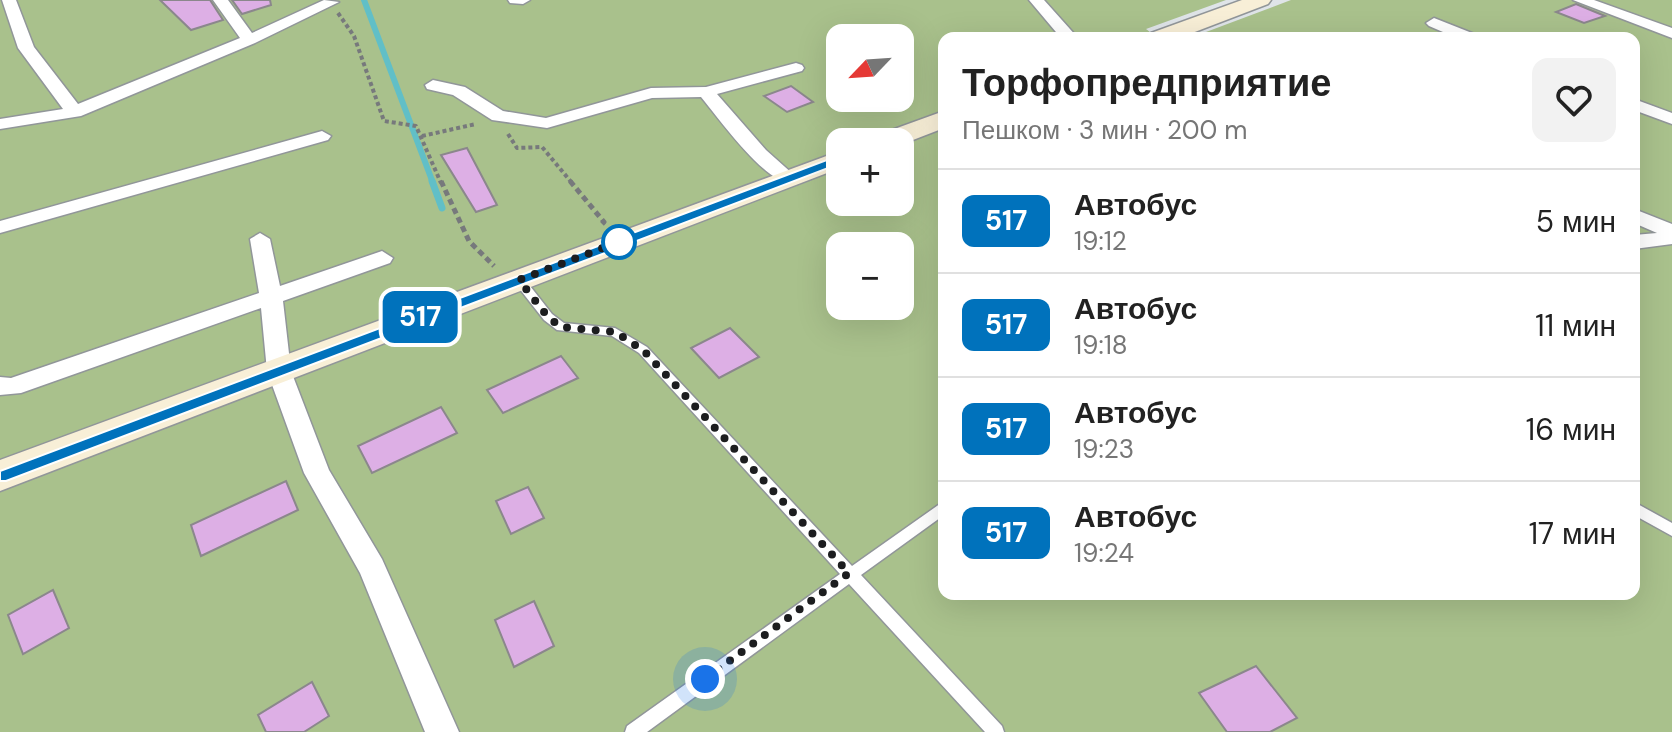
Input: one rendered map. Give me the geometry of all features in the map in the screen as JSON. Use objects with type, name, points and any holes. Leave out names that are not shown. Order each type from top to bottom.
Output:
[{"type":"main road","points":[[1175,32],[1261,0]]},
{"type":"main road","points":[[914,130],[938,121]]},
{"type":"main road","points":[[0,476],[279,371],[512,276],[826,164]]},
{"type":"street","points":[[9,0],[26,48],[75,112]]},
{"type":"street","points":[[220,0],[249,40]]},
{"type":"street","points":[[515,0],[523,0]]},
{"type":"street","points":[[1036,0],[1065,32]]},
{"type":"street","points":[[1580,0],[1672,33]]},
{"type":"street","points":[[0,124],[75,112],[332,2]]},
{"type":"street","points":[[1434,23],[1456,32]]},
{"type":"street","points":[[433,85],[459,91],[498,116],[527,123],[547,123],[651,93],[706,92],[796,68]]},
{"type":"street","points":[[706,92],[759,154],[787,179]]},
{"type":"street","points":[[1640,106],[1672,119]]},
{"type":"street","points":[[0,227],[322,136]]},
{"type":"street","points":[[1640,218],[1672,235]]},
{"type":"street","points":[[1640,241],[1672,235]]},
{"type":"street","points":[[260,239],[271,295],[279,371],[317,473],[372,568],[442,732]]},
{"type":"street","points":[[0,386],[12,387],[382,258]]},
{"type":"lane","points":[[512,276],[548,317],[561,327],[615,332],[643,350],[996,732]]},
{"type":"lane","points":[[633,732],[938,511]]},
{"type":"lane","points":[[1640,511],[1672,530]]},
{"type":"path","points":[[332,2],[354,36],[384,121],[399,126],[416,126],[458,221],[486,262],[512,276]]},
{"type":"path","points":[[422,136],[479,124]]},
{"type":"path","points":[[502,124],[517,148],[542,147],[604,222],[596,232]]},
{"type":"green space","points":[[0,0],[1226,0],[1146,29],[1150,32],[938,32],[938,600],[1640,600],[1640,32],[1206,32],[1291,0],[1672,0],[1672,732],[0,732]]},
{"type":"building","points":[[160,0],[210,0],[223,20],[191,30]]},
{"type":"building","points":[[232,0],[270,0],[271,5],[242,14]]},
{"type":"building","points":[[1576,4],[1605,16],[1584,23],[1556,12]]},
{"type":"building","points":[[791,86],[813,102],[787,112],[764,96]]},
{"type":"building","points":[[467,148],[497,205],[476,212],[441,155]]},
{"type":"building","points":[[730,328],[759,357],[719,378],[691,348]]},
{"type":"building","points":[[561,356],[578,378],[503,413],[487,390]]},
{"type":"building","points":[[441,407],[457,433],[372,473],[358,446]]},
{"type":"building","points":[[286,481],[298,510],[201,556],[191,525]]},
{"type":"building","points":[[528,487],[544,518],[511,534],[496,501]]},
{"type":"building","points":[[53,590],[69,628],[23,654],[8,615]]},
{"type":"building","points":[[534,601],[554,646],[514,667],[495,620]]},
{"type":"building","points":[[1256,666],[1297,718],[1270,732],[1227,732],[1199,693]]},
{"type":"building","points":[[312,682],[329,716],[304,732],[266,732],[258,715]]},
{"type":"waterway","points":[[364,0],[433,183]]},
{"type":"waterway","points":[[432,181],[442,208]]},
{"type":"bus line","name":"517","points":[[0,476],[826,164]]},
{"type":"route","points":[[619,242],[624,240],[519,280],[548,317],[561,327],[615,332],[643,350],[849,573],[705,679]]}]
